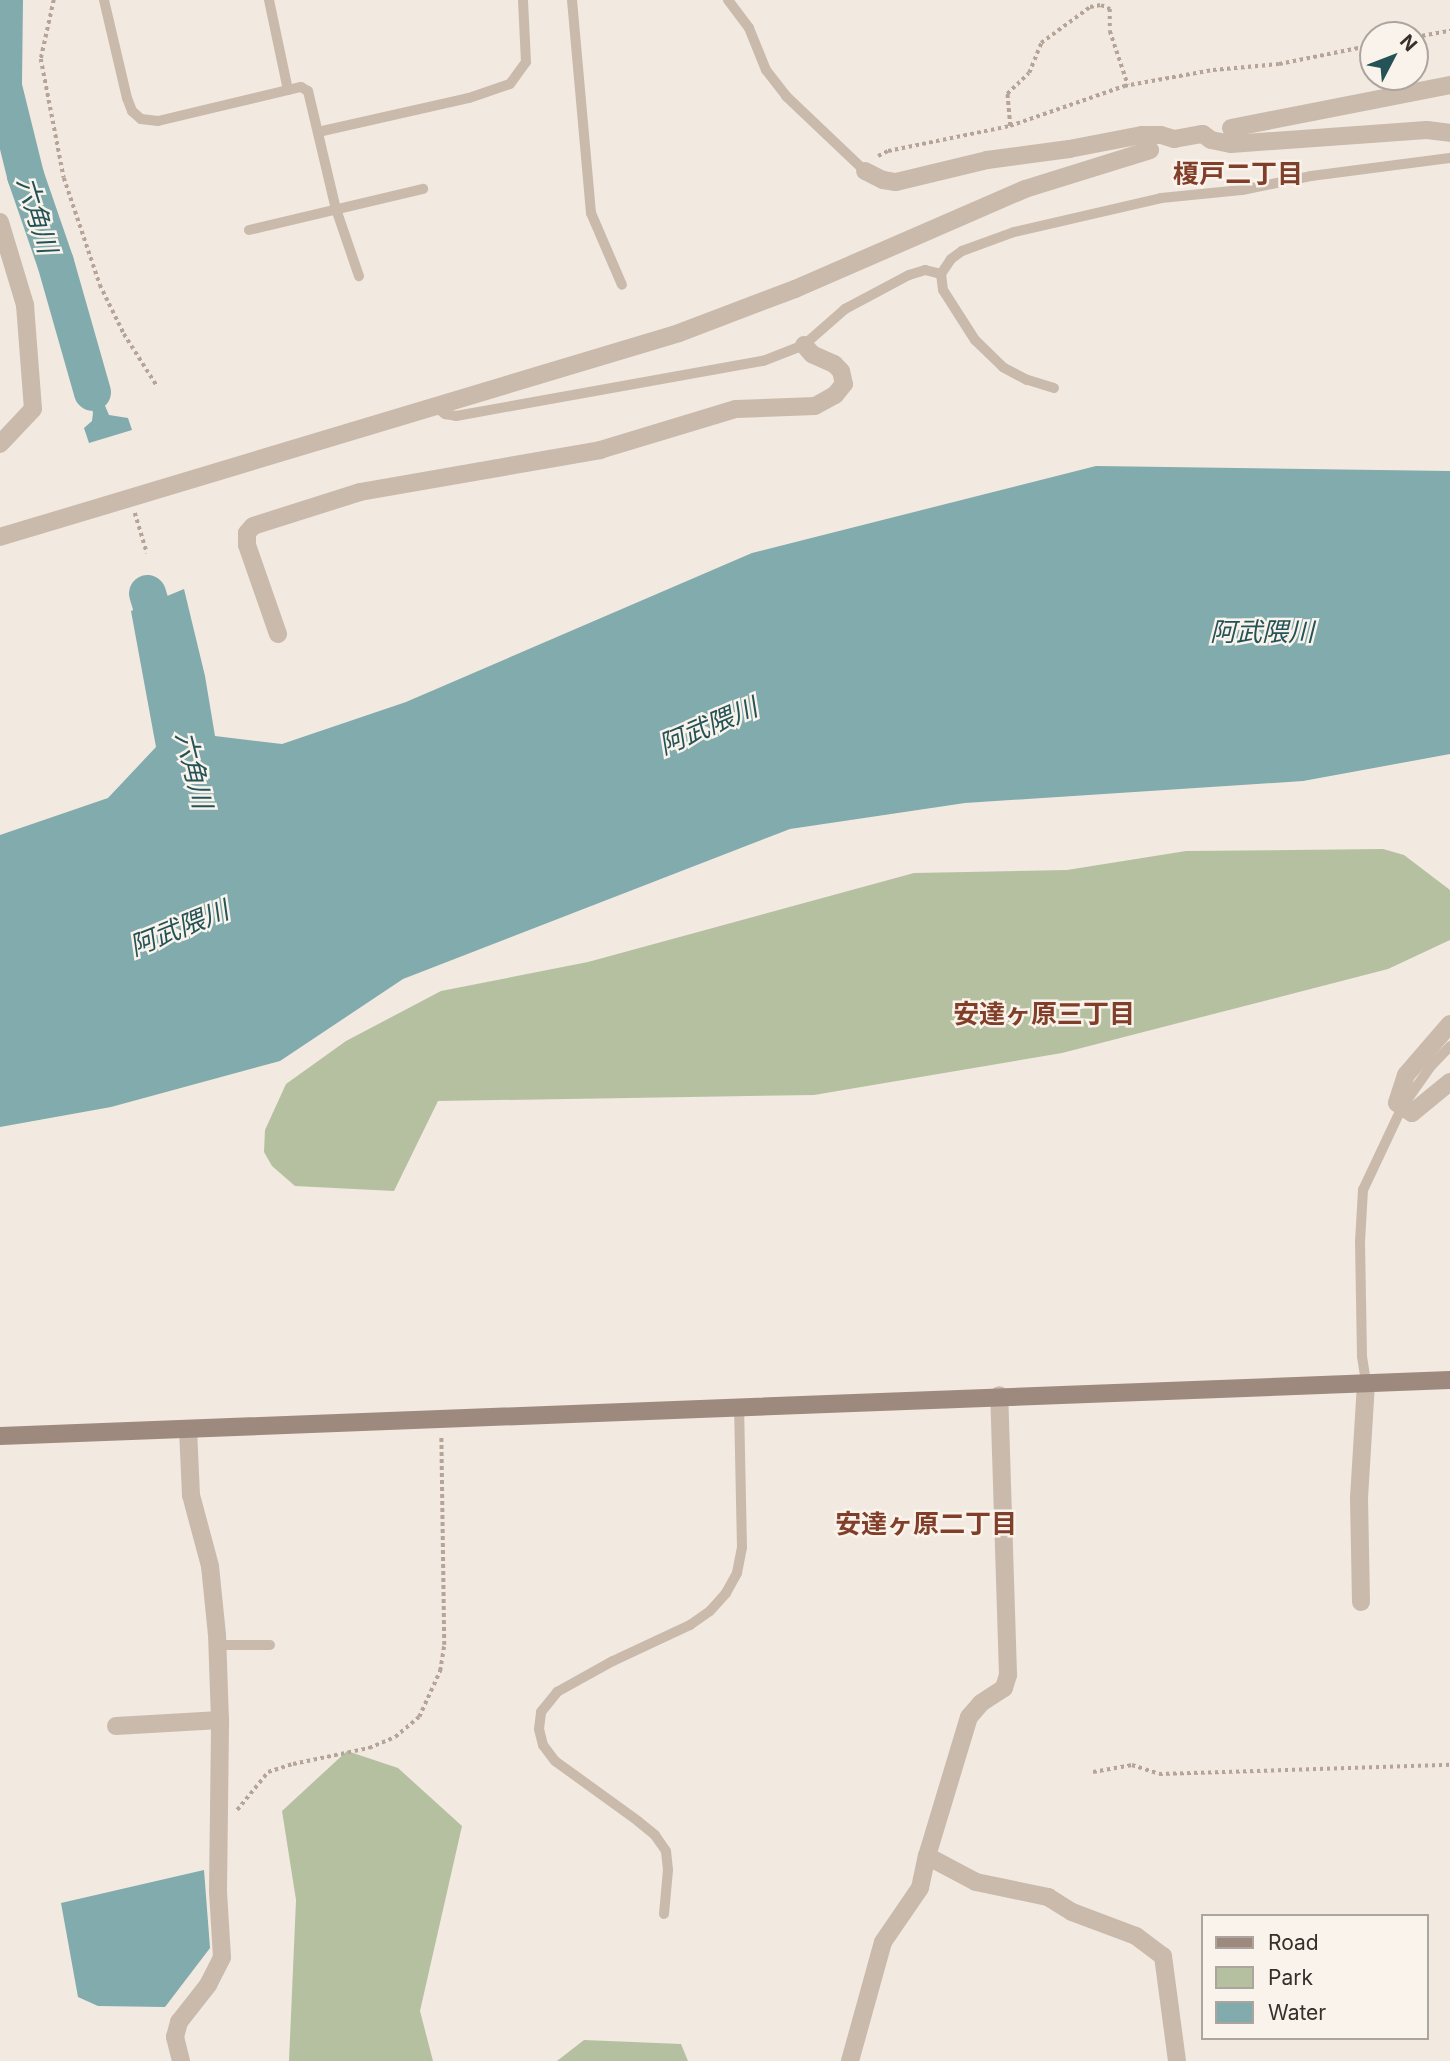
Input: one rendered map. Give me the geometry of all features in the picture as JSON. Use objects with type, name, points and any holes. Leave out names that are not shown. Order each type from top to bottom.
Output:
[{"type":"street","points":[[1231,128],[1450,85]]},
{"type":"street","points":[[865,171],[883,180],[896,182],[987,160],[1069,149],[1120,138],[1161,135],[1174,139],[1203,134],[1211,140],[1231,144],[1427,130],[1450,133]]},
{"type":"street","points":[[0,537],[716,320],[795,289],[1025,189],[1150,150]]},
{"type":"street","points":[[0,222],[25,305],[33,409],[0,444]]},
{"type":"street","points":[[278,634],[247,545],[247,533],[253,526],[360,492],[600,450],[736,409],[815,406],[835,395],[844,384],[841,371],[834,364],[812,354],[804,345]]},
{"type":"street","points":[[1450,1024],[1406,1075],[1397,1104],[1412,1113],[1450,1082]]},
{"type":"street","points":[[0,1436],[738,1405],[1450,1380]]},
{"type":"street","points":[[1361,1602],[1360,1498],[1366,1382]]},
{"type":"street","points":[[850,2061],[883,1942],[920,1888],[969,1717],[981,1703],[1004,1688],[1007,1675],[999,1395]]},
{"type":"street","points":[[181,2061],[175,2037],[179,2022],[208,1985],[222,1957],[218,1645],[210,1566],[191,1495],[188,1430]]},
{"type":"street","points":[[116,1726],[220,1720]]},
{"type":"street","points":[[927,1856],[976,1882],[1048,1897],[1072,1912],[1136,1936],[1163,1956],[1177,2061]]},
{"type":"lane","points":[[104,0],[127,98],[132,111],[141,119],[158,121],[301,87],[308,91],[336,209],[359,276]]},
{"type":"lane","points":[[270,0],[289,90]]},
{"type":"lane","points":[[318,132],[469,98],[510,84],[526,62],[523,0]]},
{"type":"lane","points":[[572,0],[591,213],[622,285]]},
{"type":"lane","points":[[728,0],[749,28],[766,70],[786,96],[865,171]]},
{"type":"lane","points":[[1203,134],[1231,128]]},
{"type":"lane","points":[[1150,150],[1174,139]]},
{"type":"lane","points":[[1054,388],[1027,380],[1003,367],[975,340],[943,290],[941,274],[951,259],[962,251],[1014,232],[1161,198],[1242,190],[1311,176],[1450,158]]},
{"type":"lane","points":[[249,230],[423,189]]},
{"type":"lane","points":[[435,405],[445,414],[456,416],[764,361],[804,345],[855,302],[925,270],[941,274]]},
{"type":"lane","points":[[1366,1382],[1362,1356],[1360,1242],[1363,1190],[1402,1107],[1431,1066],[1450,1046]]},
{"type":"lane","points":[[664,1914],[668,1870],[666,1851],[655,1835],[638,1821],[555,1761],[543,1745],[541,1712],[557,1692],[613,1661],[690,1625],[710,1611],[726,1593],[737,1573],[743,1548],[738,1405]]},
{"type":"lane","points":[[218,1645],[270,1645]]},
{"type":"path","points":[[54,0],[41,59],[64,178],[100,285],[124,334],[157,386]]},
{"type":"path","points":[[1010,126],[1007,94],[1029,73],[1041,43],[1090,7],[1101,5],[1110,9],[1110,31],[1128,85]]},
{"type":"path","points":[[1429,34],[1450,30]]},
{"type":"path","points":[[865,171],[880,155],[888,151],[1010,126],[1128,85],[1213,70],[1279,64],[1359,49]]},
{"type":"path","points":[[130,498],[147,553]]},
{"type":"path","points":[[219,1831],[268,1772],[369,1748],[395,1737],[419,1717],[440,1671],[444,1645],[441,1419]]},
{"type":"path","points":[[1093,1772],[1132,1765],[1158,1774],[1450,1765]]},
{"type":"green space","points":[[1383,849],[1404,855],[1450,890],[1450,940],[1388,969],[1062,1053],[814,1095],[438,1101],[394,1191],[295,1186],[272,1166],[264,1152],[265,1130],[286,1084],[346,1041],[441,991],[588,962],[914,873],[1067,870],[1186,851]]},
{"type":"green space","points":[[347,1751],[398,1768],[462,1826],[420,2011],[433,2061],[289,2061],[296,1900],[282,1811]]},
{"type":"green space","points":[[584,2040],[681,2044],[688,2061],[557,2061]]},
{"type":"water","points":[[77,341],[109,415],[128,418],[132,430],[89,443],[84,428],[92,421],[93,413]]},
{"type":"water","name":"阿武隈川","points":[[1096,466],[1450,471],[1450,754],[1303,781],[965,803],[790,829],[403,979],[280,1061],[111,1107],[0,1127],[0,835],[108,798],[156,747],[131,611],[184,589],[205,676],[215,736],[282,744],[406,702],[752,553]]},
{"type":"water","points":[[204,1870],[210,1948],[165,2007],[98,2006],[78,1997],[61,1903]]},
{"type":"waterway","name":"六角川","points":[[4,0],[3,86],[25,175],[55,262],[92,392]]},
{"type":"waterway","name":"六角川","points":[[147,593],[165,652]]},
{"type":"district","name":"榎戸二丁目","points":[[1238,174]]},
{"type":"district","name":"安達ヶ原三丁目","points":[[1044,1014]]},
{"type":"district","name":"安達ヶ原二丁目","points":[[926,1524]]}]
